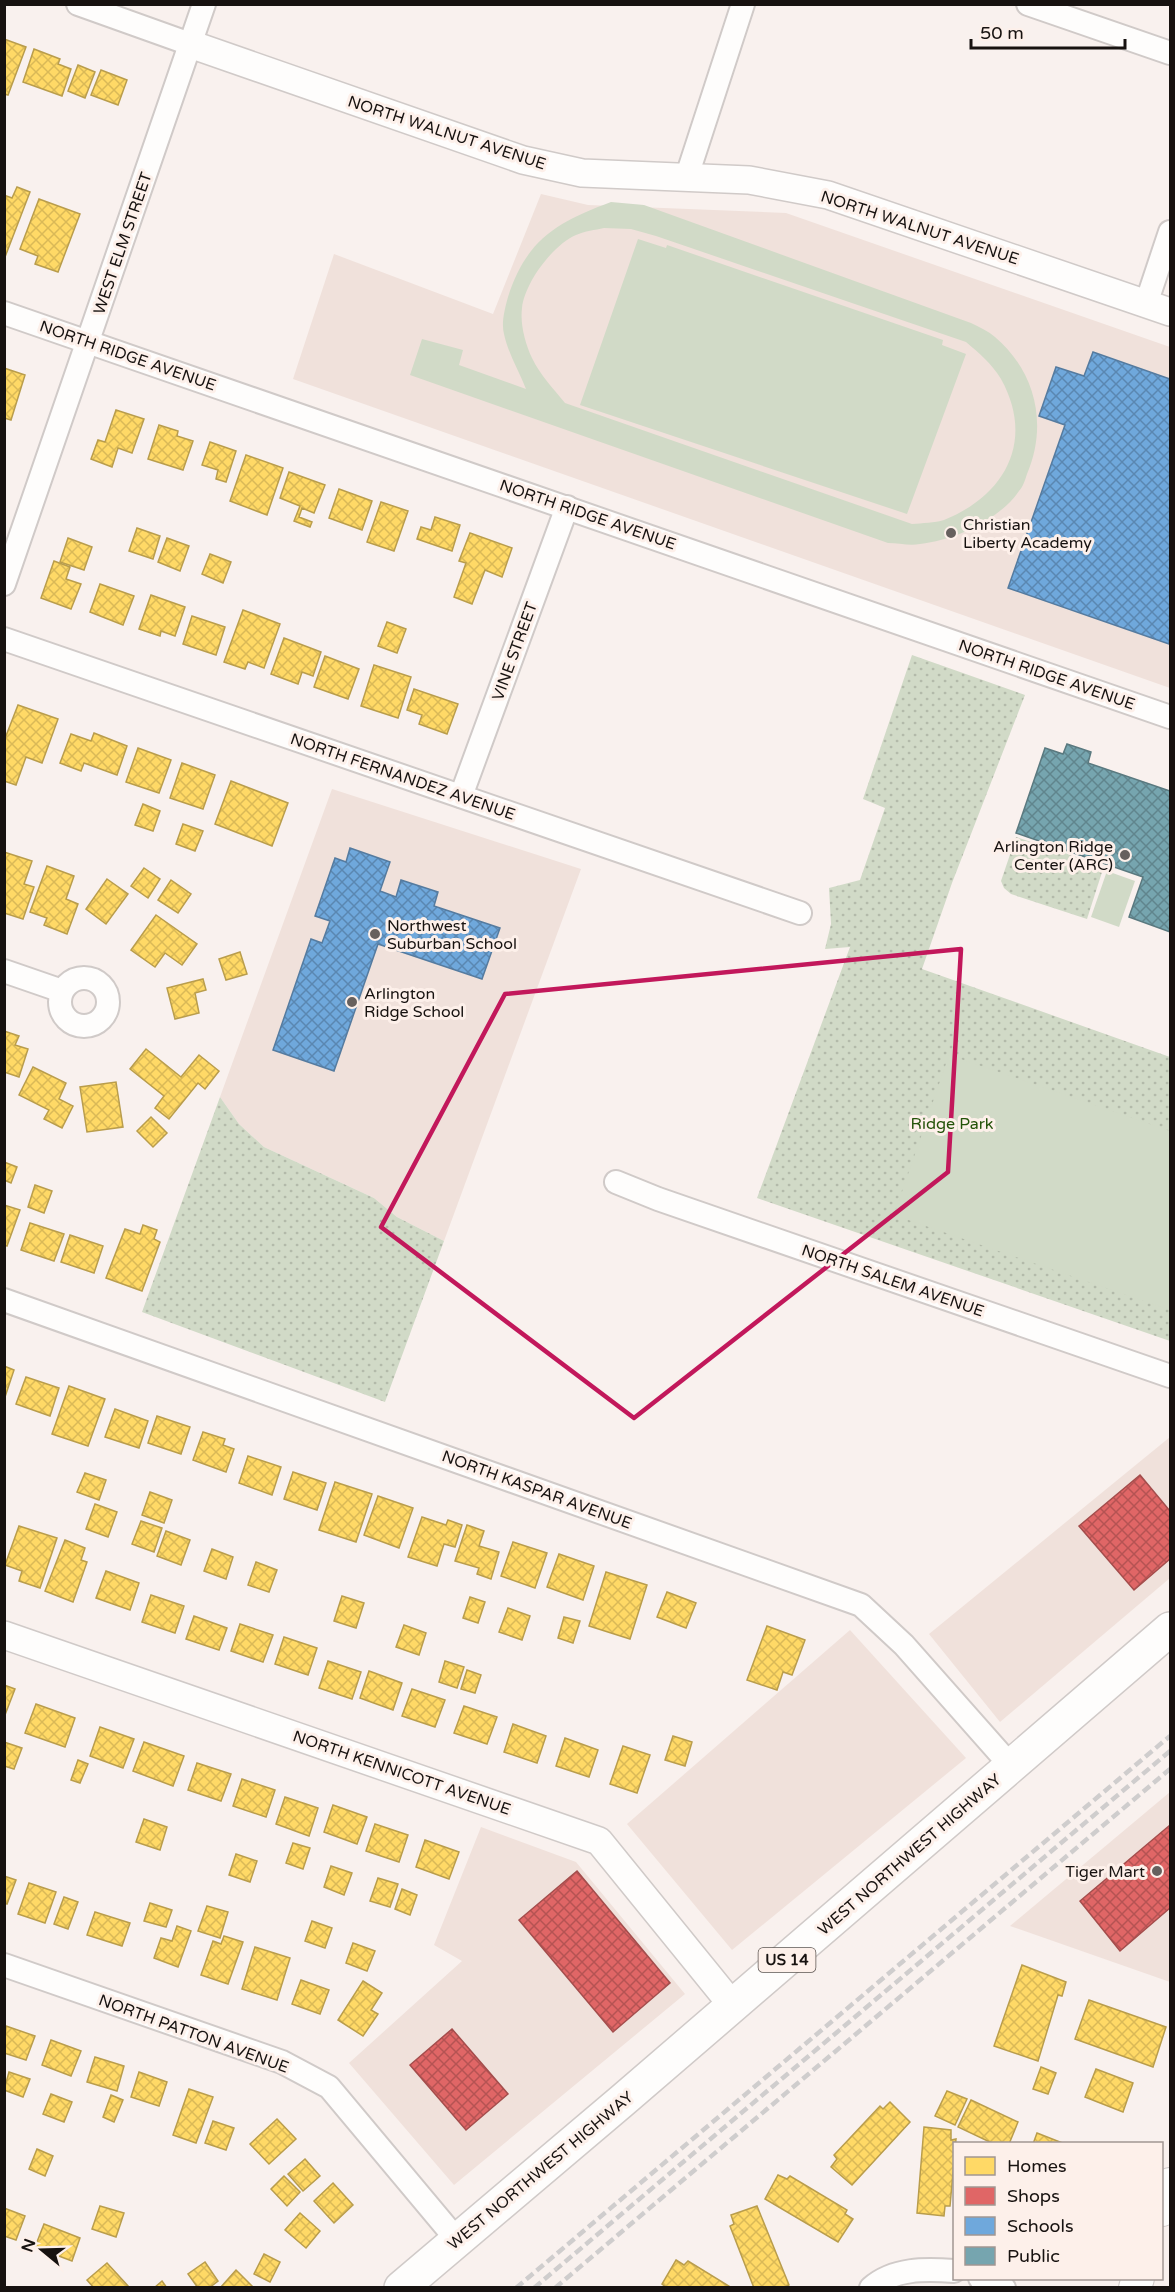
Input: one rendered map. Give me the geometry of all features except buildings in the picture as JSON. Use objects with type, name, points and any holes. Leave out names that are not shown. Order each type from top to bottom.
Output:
[{"type":"main road","name":"WEST NORTHWEST HIGHWAY","points":[[401,2288],[733,2006],[1170,1629]]},
{"type":"main road","points":[[1163,2204],[1170,2184]]},
{"type":"street","name":"NORTH WALNUT AVENUE","points":[[78,4],[523,160],[582,173],[749,180],[828,195],[1158,308]]},
{"type":"street","name":"WEST ELM STREET","points":[[4,584],[204,4]]},
{"type":"street","points":[[686,179],[743,4]]},
{"type":"street","points":[[1028,4],[1170,53]]},
{"type":"street","points":[[1158,308],[1170,232]]},
{"type":"street","name":"NORTH RIDGE AVENUE","points":[[4,313],[1170,717]]},
{"type":"street","name":"VINE STREET","points":[[461,796],[567,507]]},
{"type":"street","name":"NORTH FERNANDEZ AVENUE","points":[[4,639],[800,913]]},
{"type":"street","points":[[4,971],[62,991]]},
{"type":"street","name":"NORTH SALEM AVENUE","points":[[616,1182],[658,1199],[1170,1376]]},
{"type":"street","name":"NORTH KASPAR AVENUE","points":[[4,1300],[861,1605],[904,1645],[1011,1766]]},
{"type":"street","name":"NORTH KENNICOTT AVENUE","points":[[4,1635],[599,1841],[733,2006]]},
{"type":"street","name":"NORTH PATTON AVENUE","points":[[4,1965],[282,2062],[329,2087],[457,2240]]},
{"type":"street","points":[[871,2288],[880,2280],[898,2273],[934,2269],[953,2271]]},
{"type":"street","points":[[985,2280],[1004,2288]]},
{"type":"highlighted area","points":[[961,949],[948,1172],[634,1418],[381,1227],[505,994]]},
{"type":"shaded area","name":"Christian Liberty Academy","points":[[541,194],[588,205],[786,213],[1170,347],[1170,688],[293,379],[334,254],[493,314]]},
{"type":"shaded area","points":[[332,789],[581,869],[444,1241],[397,1217],[374,1198],[264,1147],[239,1124],[220,1097]]},
{"type":"shaded area","points":[[1170,1437],[1170,1578],[1000,1722],[929,1634]]},
{"type":"shaded area","points":[[850,1630],[966,1758],[732,1950],[627,1824]]},
{"type":"shaded area","points":[[1170,1792],[1170,1982],[1010,1926]]},
{"type":"shaded area","points":[[481,1827],[576,1862],[685,1994],[454,2185],[349,2063],[462,1961],[434,1945]]},
{"type":"green space","points":[[611,202],[644,205],[971,323],[989,333],[1009,351],[1020,366],[1029,383],[1034,400],[1037,437],[1022,488],[1000,511],[961,533],[916,545],[888,543],[410,375],[422,339],[463,350],[459,365],[526,389],[503,330],[508,297],[515,277],[534,247],[546,236],[559,226]],"holes":[[[604,228],[631,229],[966,342],[985,359],[1001,379],[1011,402],[1015,423],[1014,444],[1008,463],[998,480],[984,496],[966,509],[944,520],[912,524],[565,403],[543,376],[529,352],[522,320],[522,308],[528,287],[550,256],[567,240],[583,232]]]},
{"type":"green space","points":[[638,239],[666,248],[667,245],[943,340],[942,345],[966,354],[907,514],[580,405]]},
{"type":"green space","name":"Ridge Park","points":[[912,655],[1025,695],[952,883],[922,969],[1170,1057],[1170,1341],[757,1198],[850,947],[825,949],[831,924],[829,888],[860,880],[885,808],[863,799]]},
{"type":"green space","points":[[1016,837],[1104,866],[1087,919],[1011,894],[1004,888],[1001,881]]},
{"type":"green space","points":[[1107,871],[1135,881],[1119,927],[1091,917]]},
{"type":"green space","points":[[949,1055],[1170,1131],[1170,1310],[894,1215]]},
{"type":"green space","points":[[220,1097],[239,1124],[264,1147],[374,1198],[397,1217],[444,1241],[385,1402],[142,1312]]},
{"type":"railway","points":[[516,2288],[1170,1736]]},
{"type":"railway","points":[[534,2288],[1170,1751]]},
{"type":"railway","points":[[555,2288],[1170,1769]]},
{"type":"place","name":"Christian Liberty Academy","points":[[951,533]]},
{"type":"place","name":"Arlington Ridge Center (ARC)","points":[[1125,855]]},
{"type":"place","name":"Northwest Suburban School","points":[[375,934]]},
{"type":"place","name":"Arlington Ridge School","points":[[352,1002]]},
{"type":"place","name":"Tiger Mart","points":[[1157,1871]]}]
